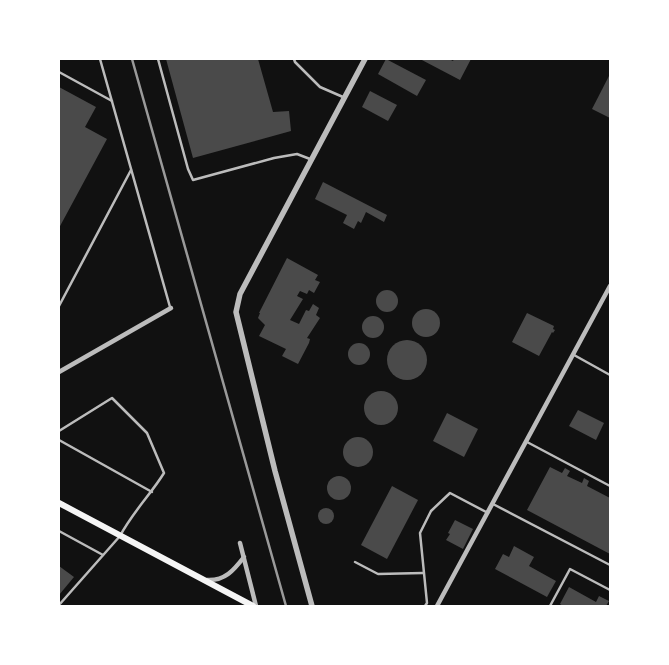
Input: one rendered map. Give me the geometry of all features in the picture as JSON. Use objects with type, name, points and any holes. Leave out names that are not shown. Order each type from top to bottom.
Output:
[{"type":"main road","points":[[59,503],[252,606]]},
{"type":"street","points":[[312,606],[275,471],[236,312],[240,294],[365,59]]},
{"type":"street","points":[[437,606],[610,286]]},
{"type":"street","points":[[59,372],[170,308]]},
{"type":"street","points":[[240,543],[252,606]]},
{"type":"street","points":[[204,580],[224,577],[234,570],[244,556]]},
{"type":"lane","points":[[100,59],[170,308]]},
{"type":"lane","points":[[158,59],[192,180],[274,158],[297,154],[311,160]]},
{"type":"lane","points":[[294,59],[320,87],[345,97]]},
{"type":"lane","points":[[59,72],[112,101]]},
{"type":"lane","points":[[59,306],[131,170]]},
{"type":"lane","points":[[574,355],[610,375]]},
{"type":"lane","points":[[59,431],[112,398],[147,433],[164,473],[120,536],[59,605]]},
{"type":"lane","points":[[59,440],[152,492]]},
{"type":"lane","points":[[527,442],[610,486]]},
{"type":"lane","points":[[425,606],[427,603],[420,533],[431,511],[450,492],[488,513]]},
{"type":"lane","points":[[493,504],[610,565]]},
{"type":"lane","points":[[59,531],[103,555]]},
{"type":"lane","points":[[356,562],[378,574],[423,573]]},
{"type":"lane","points":[[550,606],[570,569],[610,590]]},
{"type":"building","points":[[166,59],[258,59],[273,112],[289,111],[291,131],[193,158]]},
{"type":"building","points":[[386,59],[426,80],[417,96],[378,74]]},
{"type":"building","points":[[420,59],[452,59],[453,61],[454,59],[471,59],[460,80]]},
{"type":"building","points":[[610,74],[610,118],[592,109]]},
{"type":"building","points":[[59,87],[96,107],[85,127],[107,139],[59,228]]},
{"type":"building","points":[[370,91],[397,105],[388,121],[362,107]]},
{"type":"building","points":[[323,182],[387,215],[384,222],[366,212],[361,223],[358,221],[354,229],[343,223],[347,215],[315,199]]},
{"type":"building","points":[[287,258],[318,275],[315,280],[320,282],[314,293],[309,290],[307,294],[300,291],[297,296],[303,299],[290,320],[299,324],[306,310],[309,311],[313,304],[319,308],[316,315],[320,318],[307,338],[310,339],[309,343],[298,364],[282,356],[286,349],[259,336],[265,325],[258,318],[259,313]]},
{"type":"building","points":[[387,290],[395,293],[398,301],[395,309],[387,312],[379,309],[376,301],[379,293]]},
{"type":"building","points":[[426,309],[436,313],[440,323],[436,333],[426,337],[416,333],[412,323],[416,313]]},
{"type":"building","points":[[527,313],[554,326],[553,329],[555,330],[552,332],[539,356],[512,342]]},
{"type":"building","points":[[373,316],[381,319],[384,327],[381,335],[373,338],[365,335],[362,327],[365,319]]},
{"type":"building","points":[[411,340],[418,343],[424,349],[427,360],[426,368],[418,377],[411,380],[403,380],[396,377],[388,368],[387,356],[390,349],[399,341]]},
{"type":"building","points":[[359,343],[367,346],[370,354],[367,362],[359,365],[351,362],[348,354],[351,346]]},
{"type":"building","points":[[381,391],[388,392],[393,396],[397,401],[397,415],[393,420],[388,424],[381,425],[374,424],[369,420],[365,415],[364,408],[365,401],[369,396],[374,392]]},
{"type":"building","points":[[578,410],[604,423],[596,440],[569,426]]},
{"type":"building","points":[[447,413],[478,429],[464,457],[433,441]]},
{"type":"building","points":[[358,437],[364,438],[372,446],[372,458],[364,466],[358,467],[352,466],[344,458],[343,452],[344,446],[352,438]]},
{"type":"building","points":[[550,467],[562,473],[565,468],[570,471],[567,476],[582,483],[584,478],[589,481],[587,486],[610,498],[610,554],[527,510]]},
{"type":"building","points":[[334,476],[344,476],[351,483],[351,493],[344,500],[334,500],[327,493],[327,483]]},
{"type":"building","points":[[392,486],[418,500],[387,559],[361,545]]},
{"type":"building","points":[[323,508],[329,508],[334,513],[332,522],[323,524],[318,519],[318,513]]},
{"type":"building","points":[[455,520],[473,529],[463,549],[446,540]]},
{"type":"building","points":[[514,546],[534,557],[529,566],[556,581],[547,597],[495,569],[503,554],[509,557]]},
{"type":"building","points":[[59,566],[74,577],[59,595]]},
{"type":"building","points":[[569,587],[596,602],[599,596],[609,601],[606,606],[563,606],[560,604]]},
{"type":"railway","points":[[132,59],[286,606]]}]
